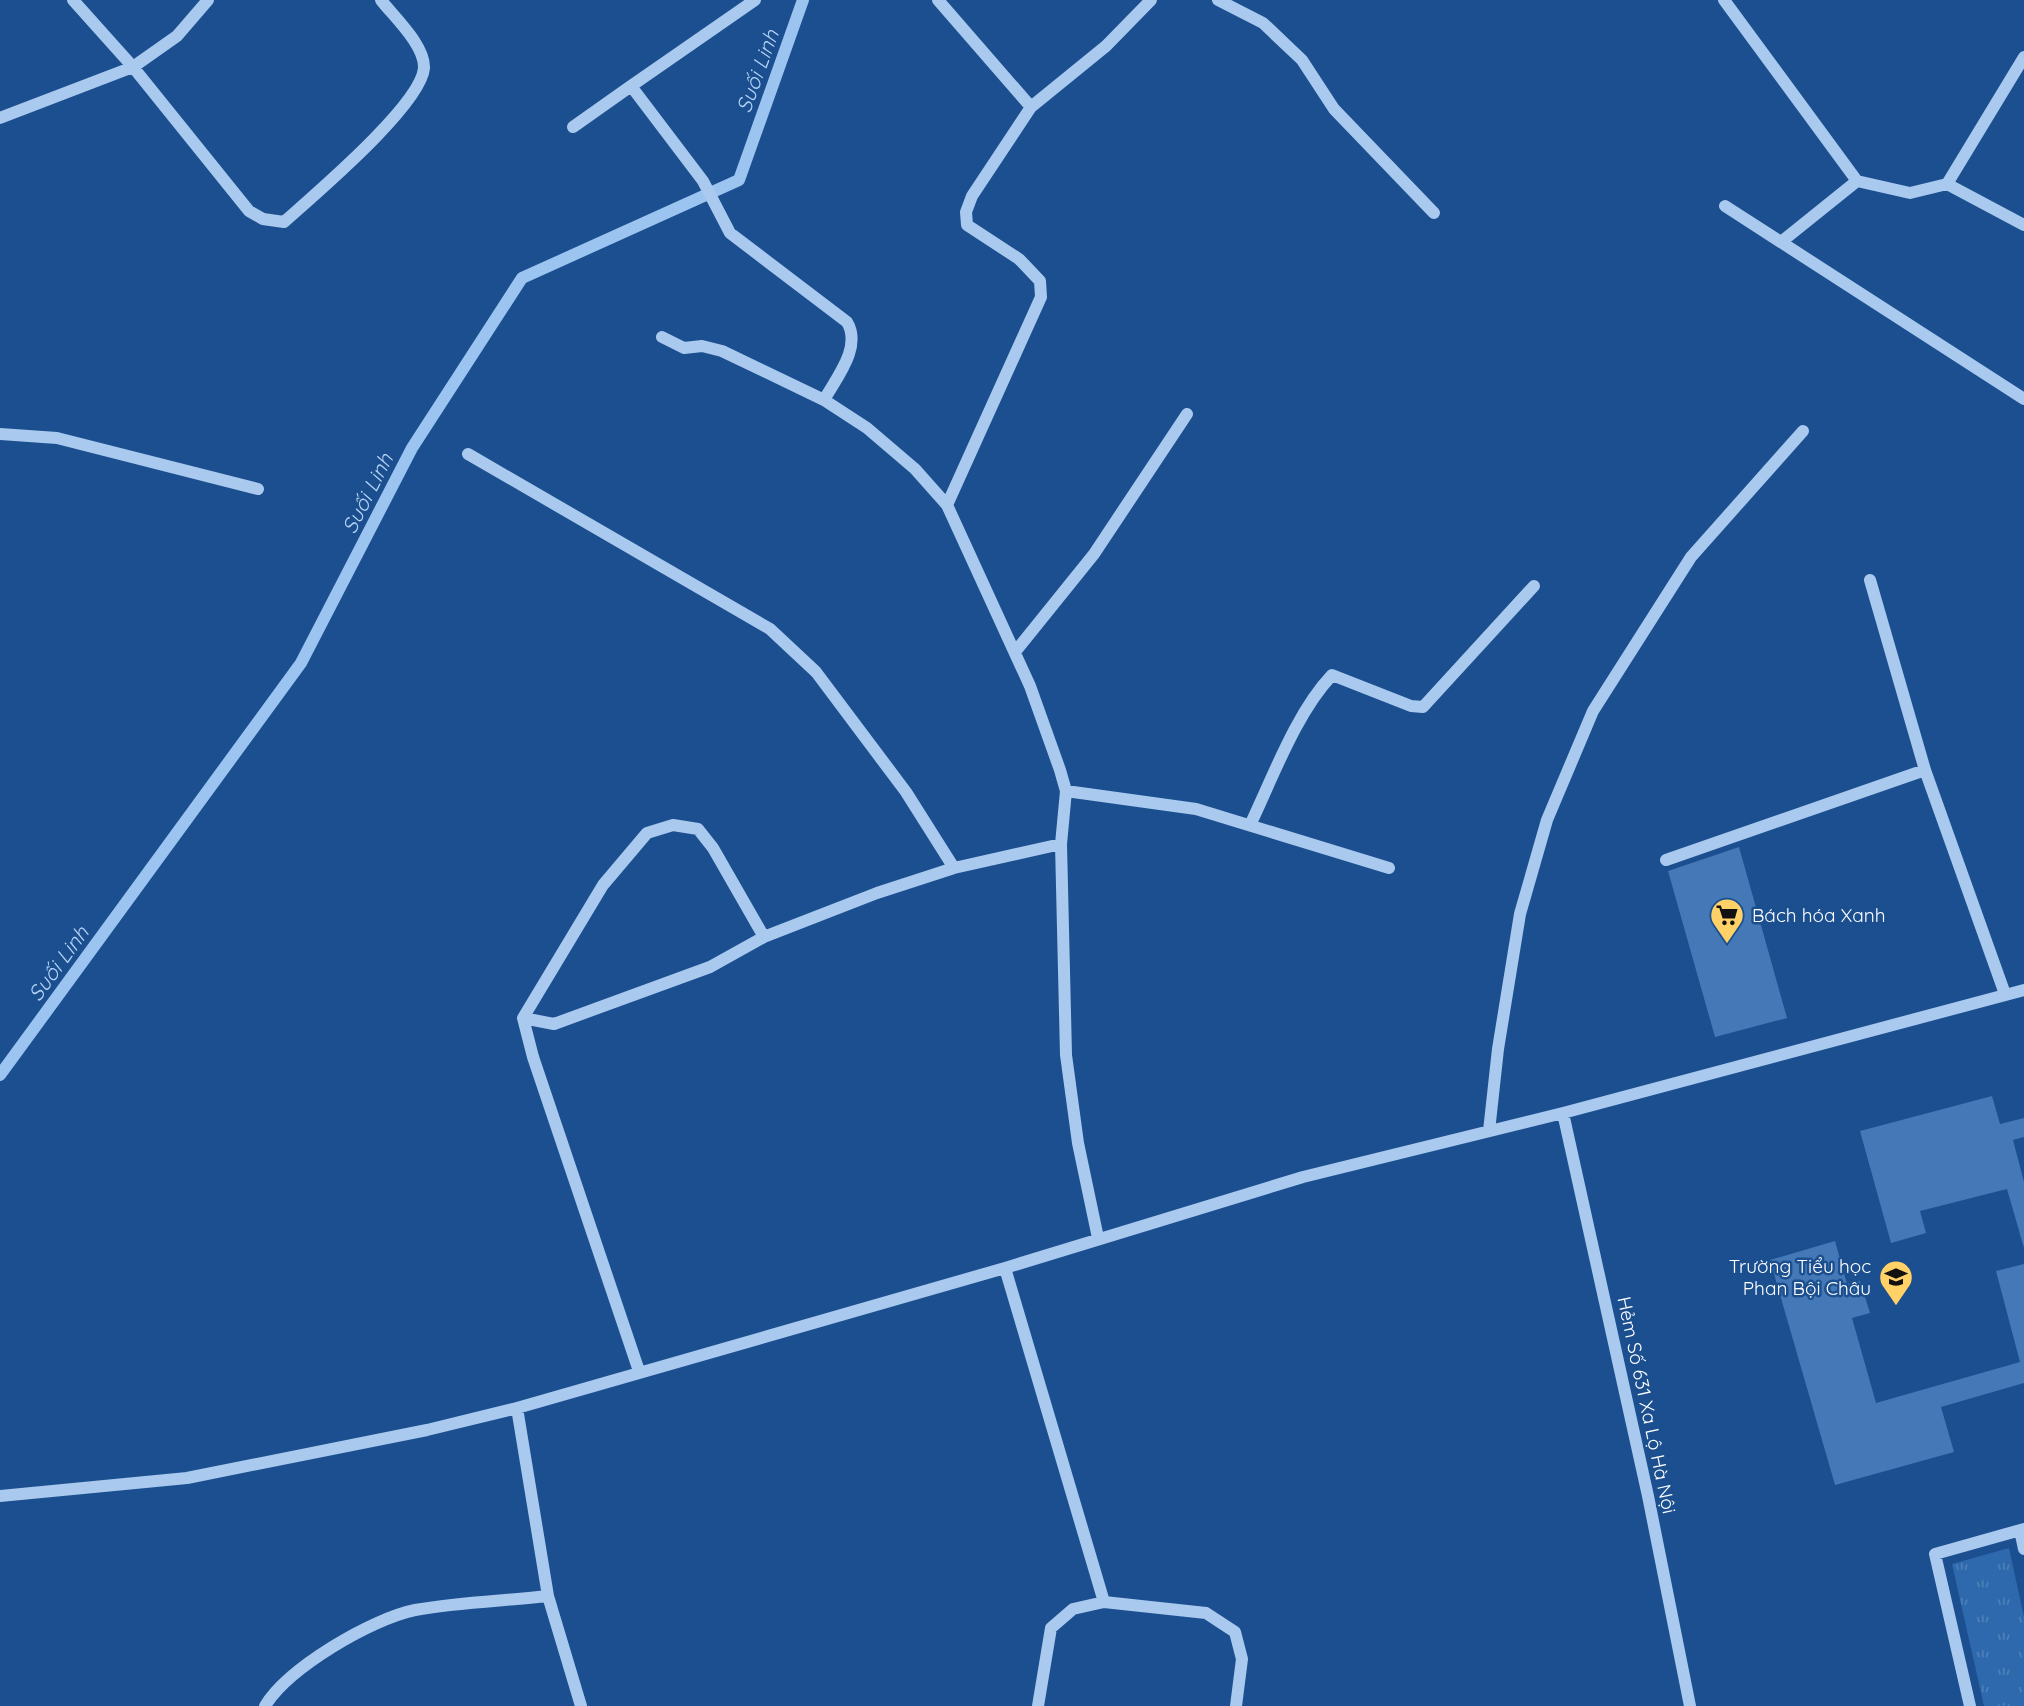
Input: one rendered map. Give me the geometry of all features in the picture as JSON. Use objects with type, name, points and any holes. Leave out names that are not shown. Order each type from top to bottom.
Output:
[{"type":"street","points":[[73,0],[133,67],[248,211],[264,219],[284,222],[344,168],[417,91],[424,66],[416,46],[381,0]]},
{"type":"street","points":[[0,118],[133,67],[177,36],[208,0]]},
{"type":"street","points":[[573,127],[755,0]]},
{"type":"street","points":[[938,0],[1031,107]]},
{"type":"street","points":[[947,505],[1041,297],[1040,281],[1019,260],[967,225],[966,212],[972,196],[1031,107],[1106,46],[1151,0]]},
{"type":"street","points":[[1218,0],[1263,23],[1301,60],[1334,109],[1434,213]]},
{"type":"street","points":[[1724,0],[1857,181],[1910,193],[1947,184],[2024,225]]},
{"type":"street","points":[[1947,184],[2024,57]]},
{"type":"street","points":[[631,86],[703,181],[730,233],[847,322],[854,334],[853,346],[824,400]]},
{"type":"street","points":[[1781,242],[1857,181]]},
{"type":"street","points":[[1725,206],[2024,399]]},
{"type":"street","points":[[662,337],[684,348],[702,346],[722,351],[824,400],[867,428],[915,470],[947,505],[1030,686],[1066,791],[1062,844],[1066,1055],[1078,1143],[1098,1238]]},
{"type":"street","points":[[1015,653],[1094,554],[1187,414]]},
{"type":"street","points":[[1489,1131],[1520,914],[1547,820],[1593,711],[1691,556],[1803,431]]},
{"type":"street","points":[[0,434],[57,438],[258,489]]},
{"type":"street","points":[[468,454],[770,629],[816,672],[906,792],[954,868]]},
{"type":"street","points":[[1870,580],[1925,770],[2005,994]]},
{"type":"street","points":[[1251,823],[1287,747],[1323,685],[1332,675],[1411,706],[1423,707],[1433,700],[1534,586]]},
{"type":"street","points":[[1666,860],[1925,770]]},
{"type":"street","points":[[1066,791],[1196,809],[1251,823],[1389,868]]},
{"type":"street","points":[[639,1371],[533,1057],[523,1018],[603,885],[647,833],[673,825],[698,829],[713,848],[764,937]]},
{"type":"street","points":[[523,1018],[554,1024],[710,967],[764,937],[877,893],[954,868],[1062,844]]},
{"type":"street","points":[[0,1496],[187,1478],[427,1430],[517,1408],[1005,1268],[1303,1177],[1563,1113],[2024,990]]},
{"type":"street","name":"Hẻm Số 631 Xa Lộ Hà Nội","points":[[1563,1113],[1648,1496],[1690,1706]]},
{"type":"street","points":[[1005,1268],[1104,1602]]},
{"type":"street","points":[[517,1408],[548,1596],[581,1706]]},
{"type":"street","points":[[1970,1706],[1936,1554],[2022,1530],[2024,1549]]},
{"type":"street","points":[[265,1706],[274,1691],[331,1645],[413,1611],[548,1596]]},
{"type":"street","points":[[1038,1706],[1051,1628],[1073,1609],[1104,1602],[1206,1613],[1235,1632],[1242,1659],[1236,1706]]},
{"type":"green space","points":[[2009,1548],[2024,1617],[2024,1706],[1984,1706],[1952,1564]]},
{"type":"building","name":"Bách hóa Xanh","points":[[1739,847],[1787,1018],[1715,1037],[1668,871]]},
{"type":"building","points":[[1992,1096],[2000,1124],[2024,1118],[2024,1137],[2013,1140],[2024,1182],[2024,1248],[2007,1189],[1920,1211],[1926,1233],[1891,1243],[1860,1131]]},
{"type":"building","points":[[1835,1241],[1847,1284],[1860,1281],[1870,1313],[1852,1318],[1876,1403],[2020,1362],[1996,1271],[2024,1264],[2024,1383],[1941,1407],[1954,1452],[1835,1485],[1770,1260]]},
{"type":"waterway","name":"Suối Linh","points":[[0,1075],[301,663],[412,448],[522,278],[739,180],[803,0]]},
{"type":"place","name":"Bách hóa Xanh","points":[[1727,945]]},
{"type":"place","name":"Trường Tiểu học Phan Bội Châu","points":[[1896,1307]]}]
